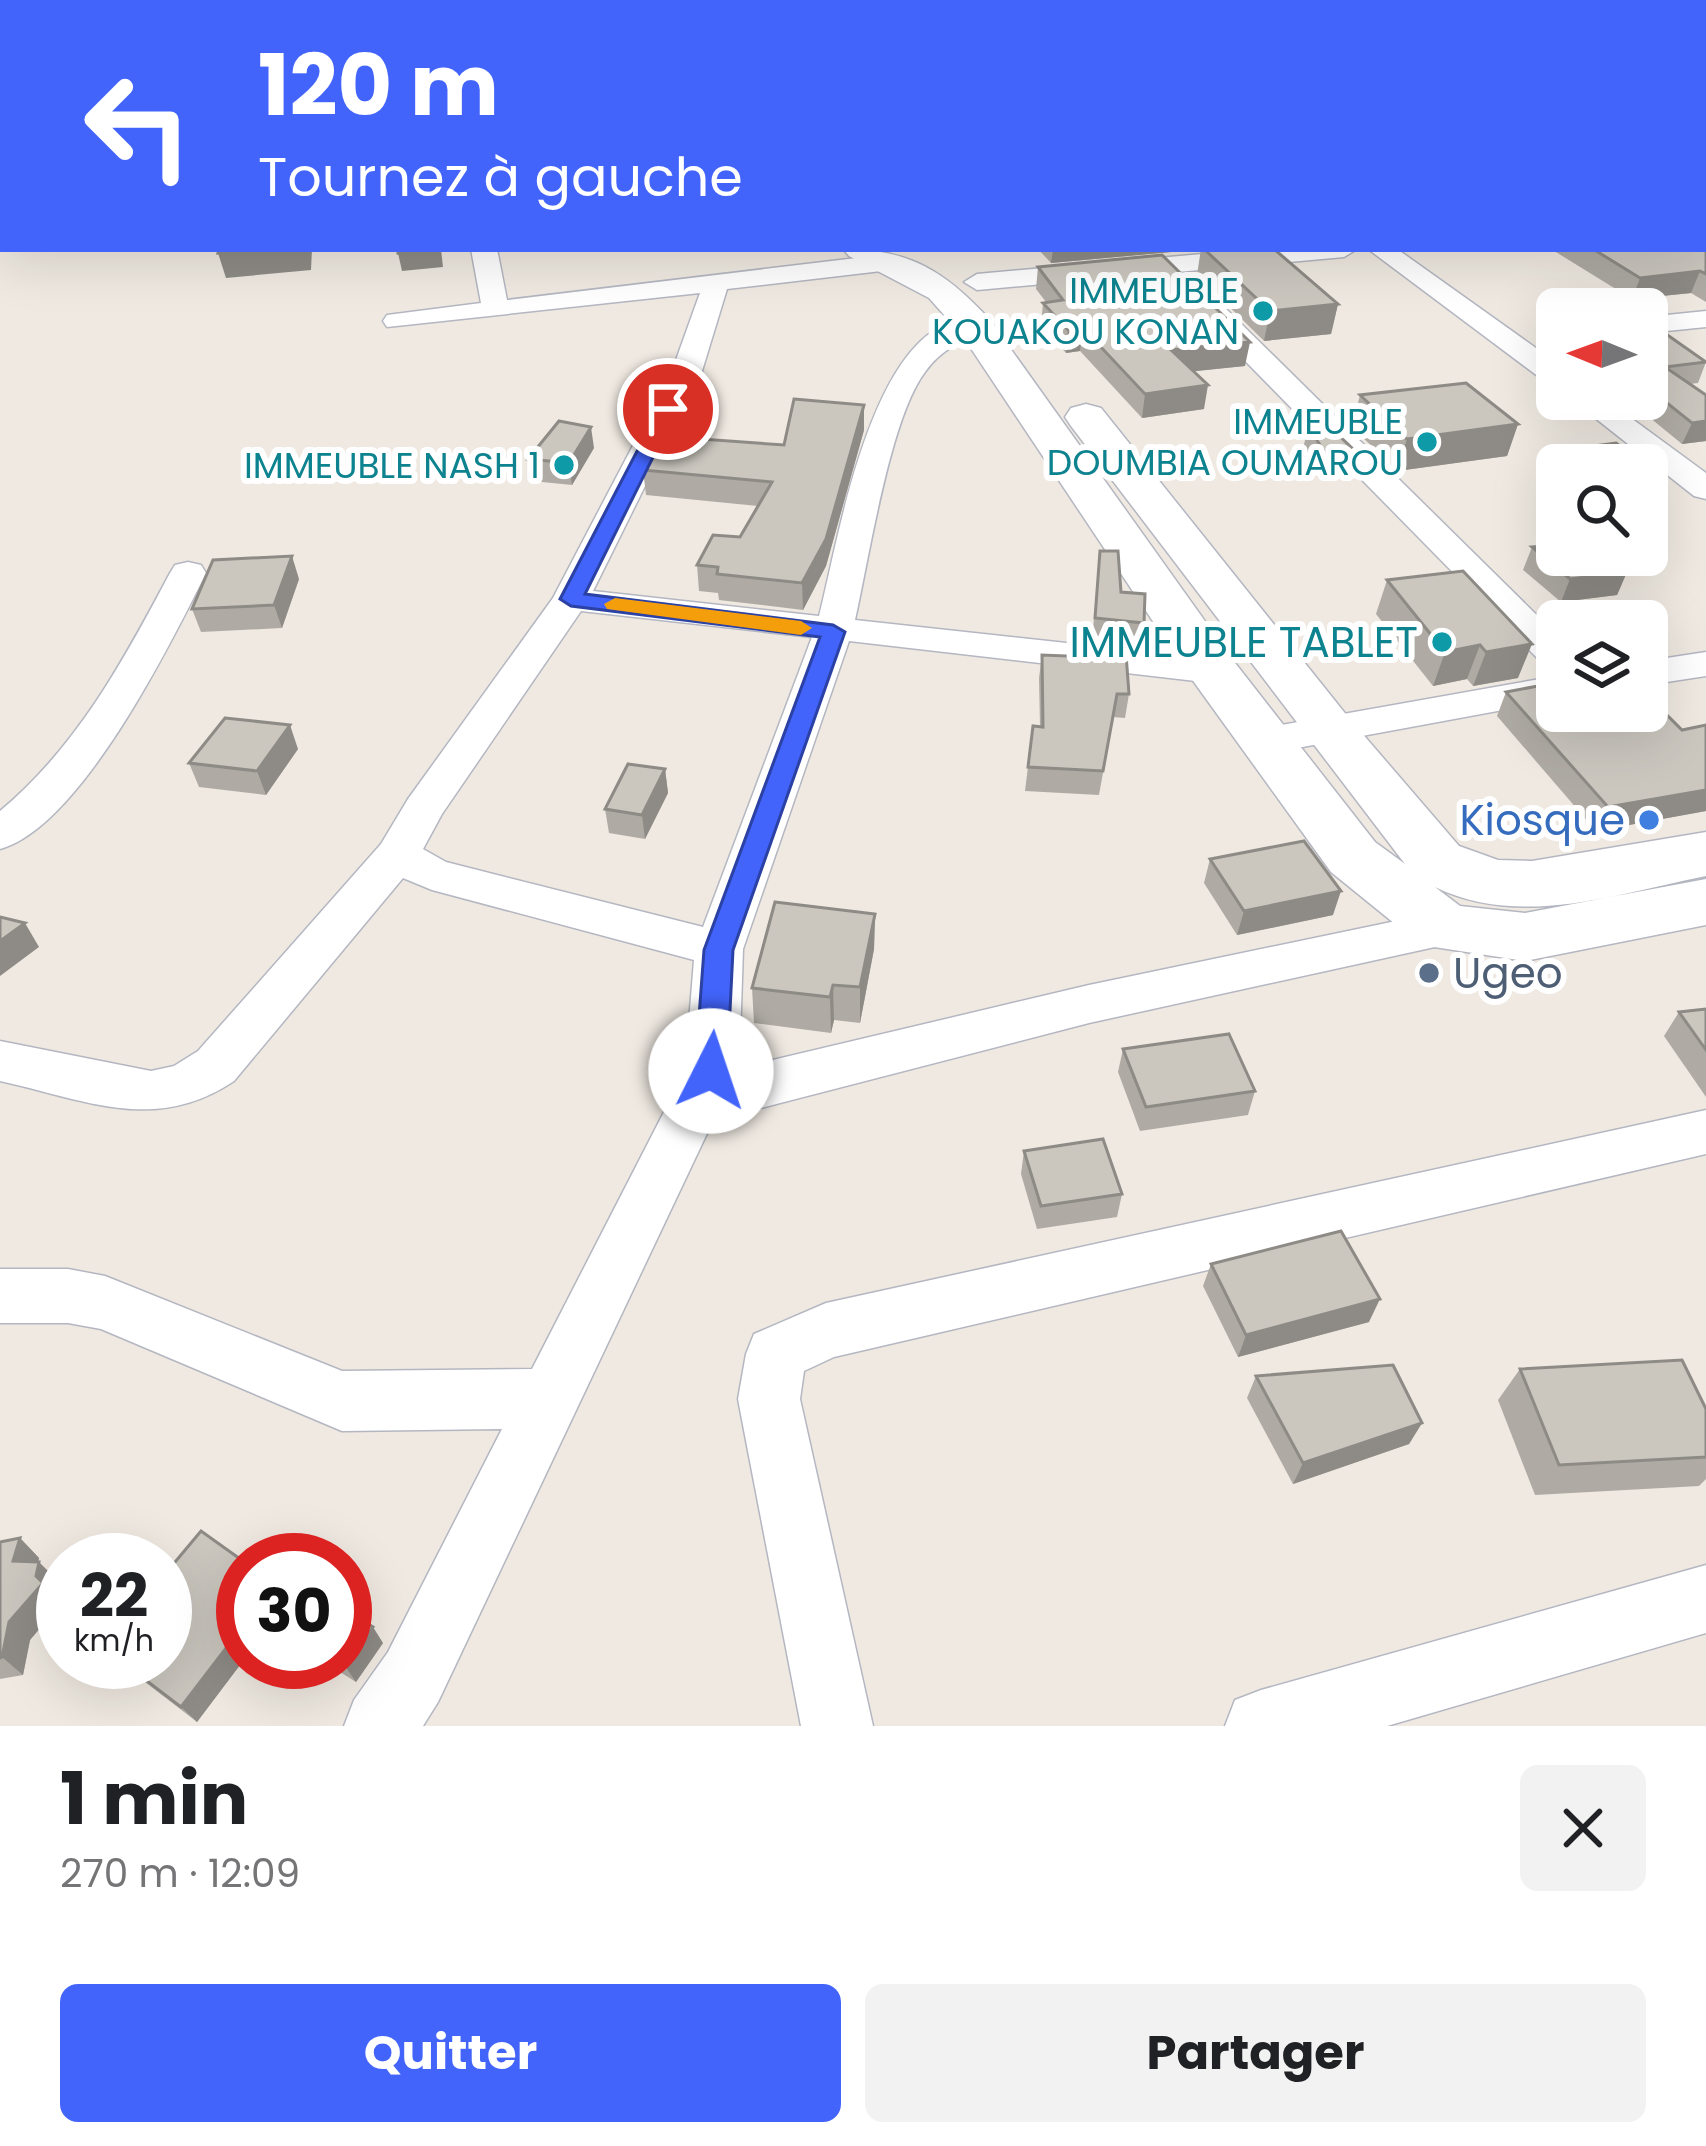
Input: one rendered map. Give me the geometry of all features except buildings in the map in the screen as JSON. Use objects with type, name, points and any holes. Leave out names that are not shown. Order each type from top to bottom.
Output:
[{"type":"main road","points":[[889,253],[942,290],[976,305],[1437,861],[1458,876],[1497,886],[1528,886],[1706,854]]},
{"type":"main road","points":[[976,305],[1214,670],[1353,857],[1444,928],[1525,937],[1699,912]]},
{"type":"street","points":[[485,252],[496,310]]},
{"type":"street","points":[[380,1726],[413,1677],[711,1071],[718,950],[833,632],[889,408],[900,386],[937,341],[976,305],[1167,266],[1313,252]]},
{"type":"street","points":[[1385,252],[1536,361]]},
{"type":"street","points":[[397,321],[715,286],[889,253]]},
{"type":"street","points":[[1167,266],[1536,635]]},
{"type":"street","points":[[0,1060],[151,1092],[187,1085],[216,1066],[398,854],[423,809],[571,599],[687,371],[715,286]]},
{"type":"street","points":[[1668,323],[1706,319]]},
{"type":"street","points":[[1511,343],[1536,339]]},
{"type":"street","points":[[1614,420],[1706,489]]},
{"type":"street","points":[[0,834],[74,761],[130,687],[188,573]]},
{"type":"street","points":[[571,599],[833,632],[1214,670]]},
{"type":"street","points":[[1668,670],[1706,664]]},
{"type":"street","points":[[1270,740],[1536,692]]},
{"type":"street","points":[[398,854],[432,874],[718,950]]},
{"type":"street","points":[[711,1071],[725,1087],[749,1090],[1089,1004],[1444,928]]},
{"type":"street","points":[[837,1726],[769,1399],[776,1354],[826,1331],[1706,1132]]},
{"type":"street","points":[[0,1296],[68,1296],[105,1303],[342,1401],[546,1399]]},
{"type":"street","points":[[1261,1726],[1706,1599]]},
{"type":"slow traffic","points":[[615,604],[801,628]]},
{"type":"place","name":"IMMEUBLE KOUAKOU KONAN","points":[[1263,311]]},
{"type":"place","name":"IMMEUBLE DOUMBIA OUMAROU","points":[[1427,442]]},
{"type":"place","name":"IMMEUBLE NASH 1","points":[[564,465]]},
{"type":"place","name":"IMMEUBLE TABLET","points":[[1442,642]]},
{"type":"place","name":"Kiosque","points":[[1649,820]]},
{"type":"place","name":"Ugeo","points":[[1429,973]]},
{"type":"route","points":[[668,409],[571,599],[833,632],[718,950],[711,1071]]}]
